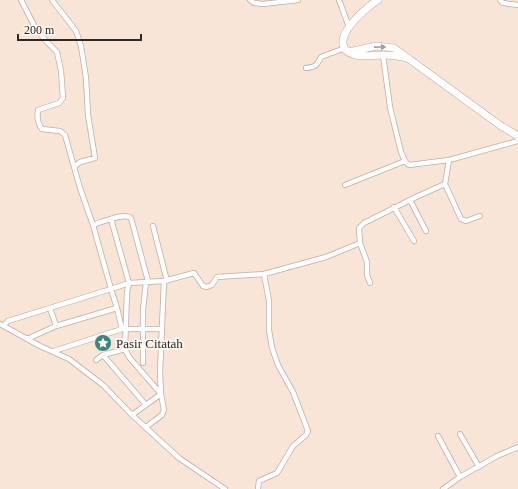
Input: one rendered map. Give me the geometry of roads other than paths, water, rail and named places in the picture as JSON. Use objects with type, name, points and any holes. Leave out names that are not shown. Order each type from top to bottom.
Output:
[{"type":"main road","points":[[378,0],[363,11],[349,27],[343,38],[343,44],[347,50],[357,55],[383,55],[408,58]]},
{"type":"main road","points":[[347,50],[386,46],[394,48],[501,126],[518,135]]},
{"type":"street","points":[[21,0],[35,27],[57,52],[61,71],[63,98],[59,103],[38,110],[40,126],[42,129],[60,131],[63,133],[93,225],[124,329]]},
{"type":"street","points":[[52,0],[76,31],[81,46],[86,78],[88,115],[95,158],[80,162],[74,167]]},
{"type":"street","points":[[250,0],[254,3],[262,4],[298,0]]},
{"type":"street","points":[[339,0],[349,27]]},
{"type":"street","points":[[500,0],[503,3],[518,5]]},
{"type":"street","points":[[306,68],[313,68],[317,66],[321,57],[347,50]]},
{"type":"street","points":[[383,55],[390,107],[401,152],[405,162],[410,165],[449,160],[518,141]]},
{"type":"street","points":[[449,160],[445,184],[461,219],[466,221],[480,216]]},
{"type":"street","points":[[345,185],[405,162]]},
{"type":"street","points":[[370,283],[367,275],[367,262],[360,243],[359,230],[361,225],[394,207],[445,184]]},
{"type":"street","points":[[410,200],[426,231]]},
{"type":"street","points":[[394,207],[414,241]]},
{"type":"street","points":[[93,225],[127,216],[131,218],[147,282],[143,329],[143,363]]},
{"type":"street","points":[[111,219],[129,283],[124,329],[125,349],[129,358],[161,394]]},
{"type":"street","points":[[146,427],[163,414],[164,407],[161,394],[160,372],[166,281],[153,226]]},
{"type":"street","points":[[223,489],[178,458],[132,415],[103,385],[69,359],[2,325],[8,321],[129,283],[166,281],[194,273],[202,285],[207,287],[212,285],[217,277],[264,274],[326,257],[360,243]]},
{"type":"street","points":[[258,489],[259,481],[277,473],[293,446],[306,435],[308,431],[293,392],[278,365],[272,348],[269,330],[269,301],[264,274]]},
{"type":"street","points":[[50,308],[56,326]]},
{"type":"street","points":[[27,339],[56,326],[117,308]]},
{"type":"street","points":[[54,351],[124,329],[162,329]]},
{"type":"street","points":[[96,360],[103,355],[125,349]]},
{"type":"street","points":[[103,355],[146,405]]},
{"type":"street","points":[[132,415],[161,394]]},
{"type":"street","points":[[460,434],[479,467]]},
{"type":"street","points":[[438,436],[460,477]]},
{"type":"street","points":[[443,489],[460,477],[497,456],[518,447]]},
{"type":"place","name":"Pasir Citatah","points":[[103,343]]}]
